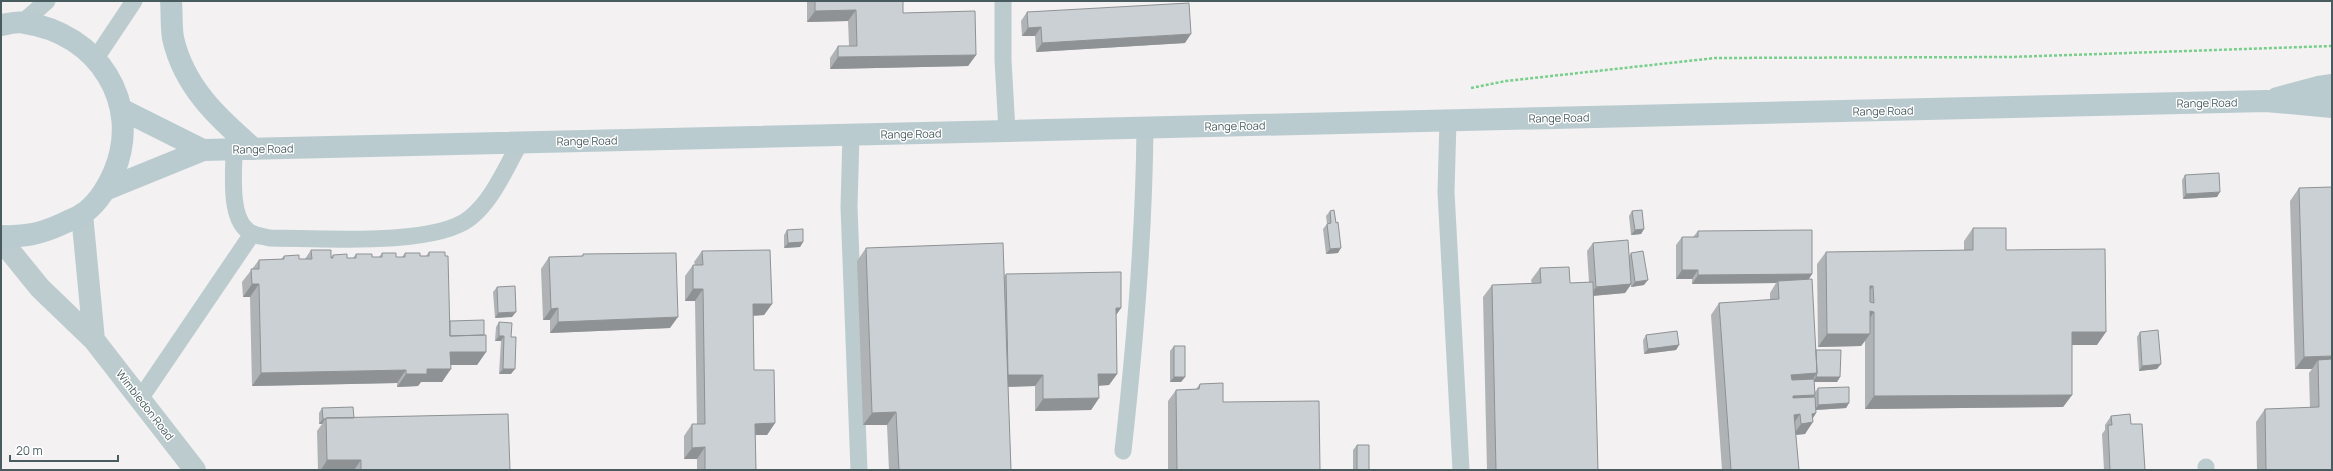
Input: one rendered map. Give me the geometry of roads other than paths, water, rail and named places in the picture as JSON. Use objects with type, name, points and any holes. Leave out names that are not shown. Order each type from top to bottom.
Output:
[{"type":"main road","points":[[171,1],[173,37],[190,82],[244,150]]},
{"type":"main road","points":[[1,25],[23,22],[50,28],[75,41],[96,58],[112,82],[121,109],[123,135],[118,162],[107,189],[82,214],[39,234],[1,236]]},
{"type":"main road","name":"Range Road","points":[[2266,101],[2318,86],[2332,85]]},
{"type":"main road","name":"Range Road","points":[[107,189],[204,150],[2266,101],[2332,107]]},
{"type":"main road","name":"Range Road","points":[[121,109],[204,150]]},
{"type":"street","points":[[82,214],[94,340]]},
{"type":"street","name":"Wimbledon Road","points":[[1,240],[40,288],[94,340],[195,470]]},
{"type":"lane","points":[[23,22],[47,1]]},
{"type":"lane","points":[[96,58],[134,1]]},
{"type":"lane","points":[[1003,1],[1003,60],[1008,131]]},
{"type":"lane","points":[[1448,121],[1446,192],[1461,470]]},
{"type":"lane","points":[[1123,451],[1134,359],[1144,201],[1145,128]]},
{"type":"lane","points":[[851,135],[849,207],[859,470]]},
{"type":"lane","points":[[244,150],[235,209],[241,223],[252,234],[284,238],[423,236],[450,228],[469,219],[481,207],[520,143]]},
{"type":"lane","points":[[140,399],[252,234]]}]
